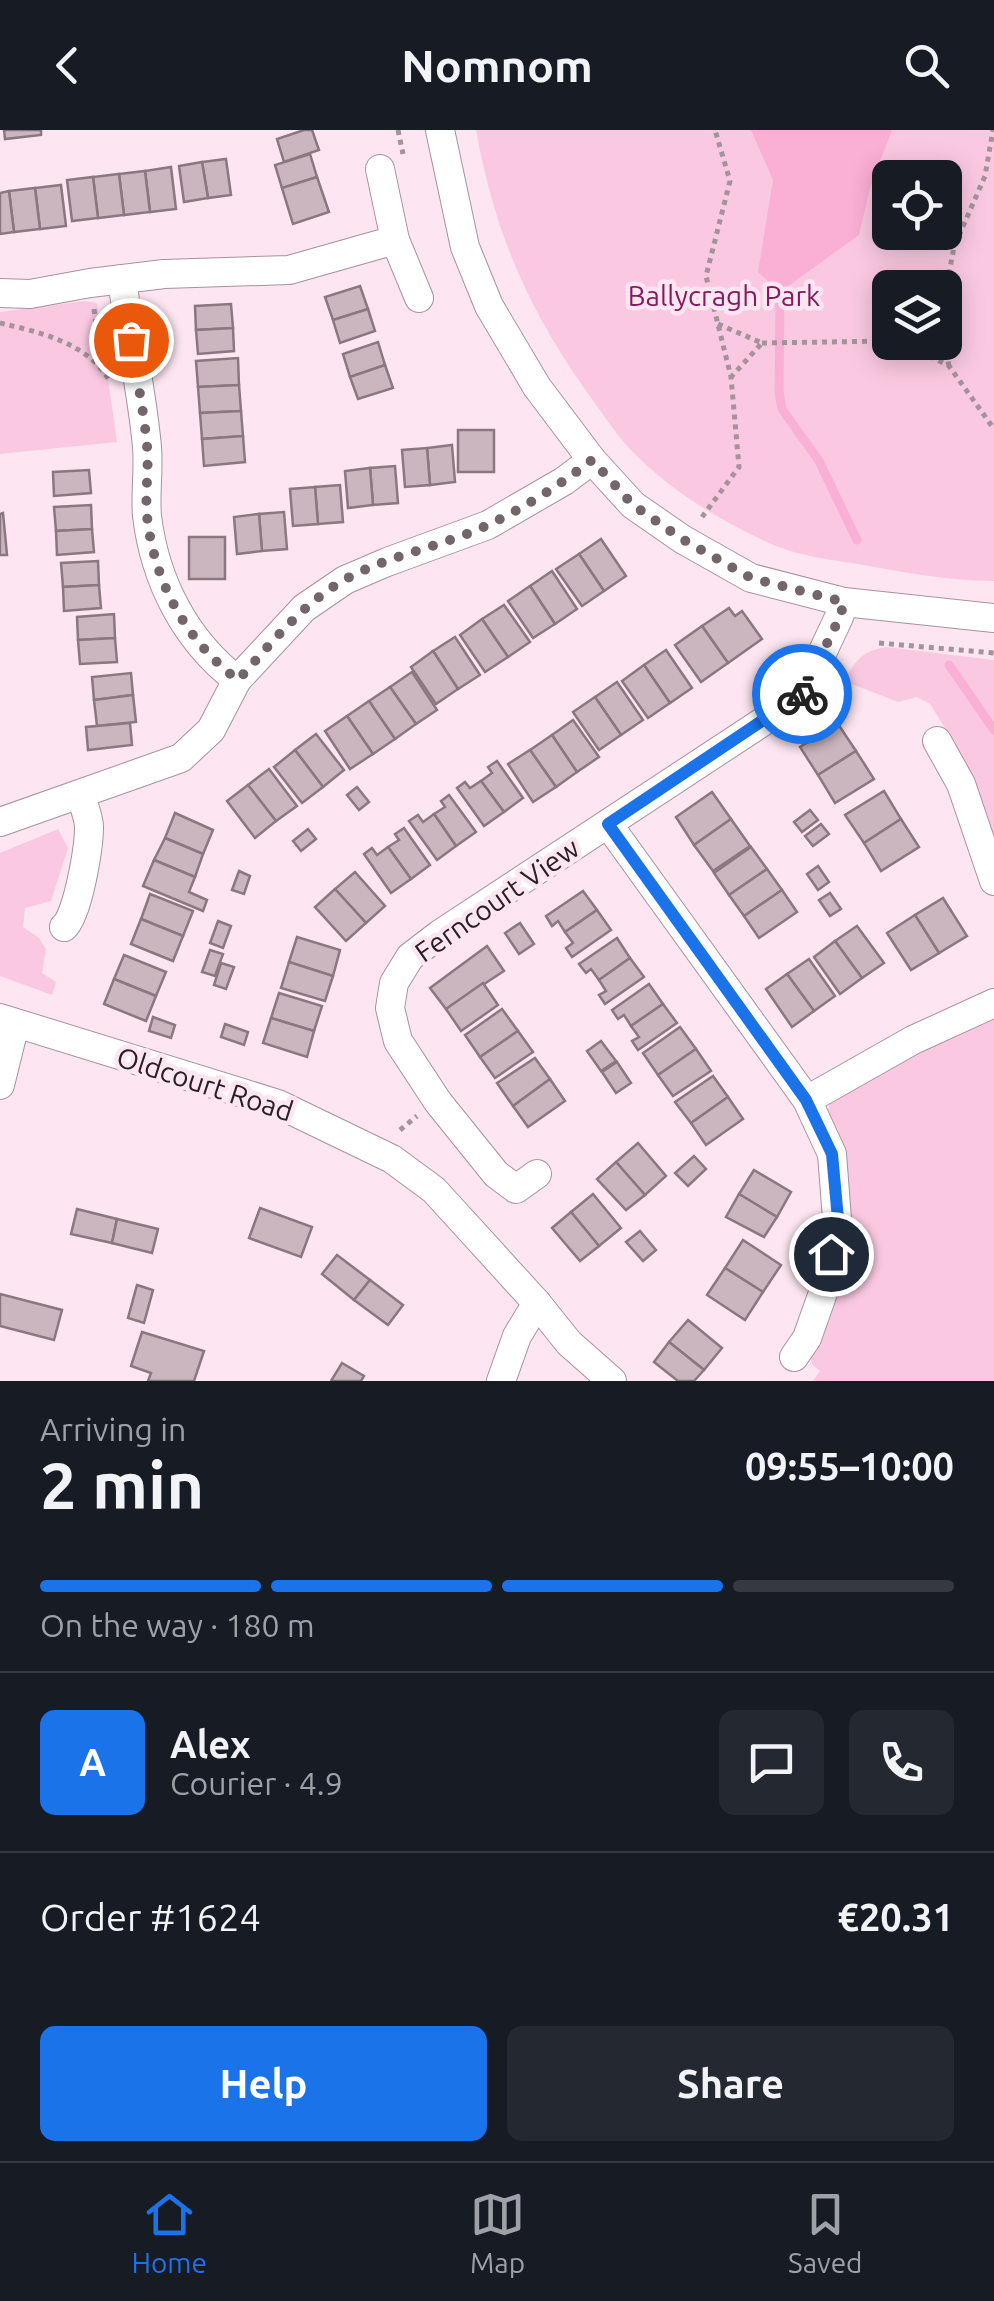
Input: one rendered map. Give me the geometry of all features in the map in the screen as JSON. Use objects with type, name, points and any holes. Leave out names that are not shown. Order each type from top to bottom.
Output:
[{"type":"street","points":[[440,130],[466,248],[489,306],[537,387],[592,460],[633,505],[682,539],[751,578],[844,602],[994,618]]},
{"type":"street","points":[[380,169],[394,240],[419,298]]},
{"type":"street","points":[[0,292],[30,294],[164,274],[289,270],[394,240]]},
{"type":"street","points":[[122,280],[147,448],[147,515],[158,568],[183,624],[222,668],[238,680]]},
{"type":"street","points":[[0,822],[180,758],[211,730],[238,680],[304,608],[344,580],[488,526],[564,482],[592,460]]},
{"type":"street","name":"Ferncourt View","points":[[537,1174],[516,1189],[506,1182],[438,1102],[398,1041],[390,1008],[394,984],[410,957],[440,934],[802,696],[844,602]]},
{"type":"street","points":[[937,741],[961,784],[994,881]]},
{"type":"street","points":[[64,927],[71,922],[82,884],[89,824],[80,796]]},
{"type":"street","points":[[608,824],[806,1100],[832,1154],[838,1219],[824,1290],[807,1338],[794,1357]]},
{"type":"street","points":[[806,1100],[913,1040],[994,1003]]},
{"type":"street","points":[[0,1084],[8,1021]]},
{"type":"street","name":"Oldcourt Road","points":[[8,1021],[278,1104],[392,1158],[434,1190],[569,1343],[612,1381]]},
{"type":"street","points":[[501,1381],[517,1336],[537,1303]]},
{"type":"path","points":[[702,517],[740,467],[731,377],[706,276],[730,181],[715,130]]},
{"type":"path","points":[[950,270],[954,248],[986,176],[993,130]]},
{"type":"path","points":[[94,306],[101,366],[110,383]]},
{"type":"path","points":[[0,323],[77,348],[101,366]]},
{"type":"path","points":[[718,324],[762,343],[872,342]]},
{"type":"path","points":[[731,377],[762,343]]},
{"type":"path","points":[[938,360],[949,366]]},
{"type":"path","points":[[948,360],[994,429]]},
{"type":"path","points":[[879,642],[994,653]]},
{"type":"green space","name":"Ballycragh Park","points":[[476,130],[994,130],[994,581],[926,576],[786,549],[717,516],[662,479],[618,435],[563,357],[529,296],[492,201]]},
{"type":"green space","points":[[84,301],[97,303],[117,442],[0,454],[0,312]]},
{"type":"green space","points":[[886,647],[994,660],[994,866],[952,739],[930,704],[917,697],[898,702],[844,681],[860,658]]},
{"type":"green space","points":[[58,829],[68,848],[51,901],[25,908],[23,927],[39,938],[46,949],[42,973],[56,982],[52,995],[0,976],[0,853]]},
{"type":"green space","points":[[994,1014],[994,1381],[813,1381],[820,1371],[810,1357],[831,1292],[826,1115],[834,1093]]},
{"type":"shaded area","points":[[751,130],[892,130],[881,160],[872,160],[872,183],[859,235],[780,292],[758,272],[773,180]]},
{"type":"building","points":[[4,130],[41,130],[41,135],[5,139]]},
{"type":"building","points":[[312,130],[319,150],[284,162],[277,139]]},
{"type":"building","points":[[310,154],[317,177],[282,188],[275,165]]},
{"type":"building","points":[[226,159],[231,195],[208,198],[202,162]]},
{"type":"building","points":[[202,162],[208,198],[184,202],[179,166]]},
{"type":"building","points":[[171,167],[176,209],[150,212],[145,171]]},
{"type":"building","points":[[145,171],[150,212],[124,215],[119,174]]},
{"type":"building","points":[[119,174],[124,215],[98,218],[93,177]]},
{"type":"building","points":[[93,177],[98,218],[72,221],[67,180]]},
{"type":"building","points":[[317,177],[329,212],[293,224],[282,188]]},
{"type":"building","points":[[61,185],[66,226],[40,229],[35,188]]},
{"type":"building","points":[[35,188],[40,229],[14,232],[9,191]]},
{"type":"building","points":[[9,191],[14,232],[0,234],[0,193]]},
{"type":"building","points":[[360,286],[368,309],[333,320],[325,297]]},
{"type":"building","points":[[231,304],[233,328],[196,330],[195,306]]},
{"type":"building","points":[[368,309],[375,331],[340,343],[333,320]]},
{"type":"building","points":[[233,328],[234,351],[198,354],[196,330]]},
{"type":"building","points":[[378,342],[385,365],[350,377],[343,354]]},
{"type":"building","points":[[238,358],[239,385],[198,387],[196,361]]},
{"type":"building","points":[[385,365],[393,388],[358,399],[350,377]]},
{"type":"building","points":[[239,385],[241,411],[200,413],[198,387]]},
{"type":"building","points":[[241,411],[243,436],[202,439],[200,413]]},
{"type":"building","points":[[458,430],[494,430],[494,472],[458,472]]},
{"type":"building","points":[[243,436],[245,462],[204,466],[202,439]]},
{"type":"building","points":[[452,445],[455,482],[430,485],[427,448]]},
{"type":"building","points":[[427,448],[430,485],[405,487],[402,450]]},
{"type":"building","points":[[395,466],[398,503],[373,505],[370,468]]},
{"type":"building","points":[[370,468],[373,505],[348,508],[345,471]]},
{"type":"building","points":[[89,470],[91,493],[54,496],[53,472]]},
{"type":"building","points":[[340,485],[343,522],[318,524],[315,487]]},
{"type":"building","points":[[315,487],[318,524],[293,526],[290,489]]},
{"type":"building","points":[[91,505],[92,529],[56,531],[54,507]]},
{"type":"building","points":[[284,512],[287,549],[262,551],[259,514]]},
{"type":"building","points":[[3,513],[7,555],[0,555]]},
{"type":"building","points":[[259,514],[262,551],[237,554],[234,517]]},
{"type":"building","points":[[92,529],[94,552],[57,555],[56,531]]},
{"type":"building","points":[[189,537],[225,537],[225,579],[189,579]]},
{"type":"building","points":[[601,539],[626,576],[604,591],[579,554]]},
{"type":"building","points":[[579,554],[604,591],[582,606],[556,569]]},
{"type":"building","points":[[98,561],[99,585],[63,587],[61,563]]},
{"type":"building","points":[[552,571],[577,609],[555,624],[530,586]]},
{"type":"building","points":[[99,585],[101,608],[64,611],[63,587]]},
{"type":"building","points":[[530,586],[555,624],[533,638],[508,601]]},
{"type":"building","points":[[504,605],[530,642],[508,657],[482,619]]},
{"type":"building","points":[[729,608],[735,616],[742,611],[762,639],[728,663],[702,626]]},
{"type":"building","points":[[114,614],[115,638],[78,640],[77,617]]},
{"type":"building","points":[[482,619],[508,657],[485,672],[460,635]]},
{"type":"building","points":[[702,626],[728,663],[701,682],[675,645]]},
{"type":"building","points":[[455,637],[480,675],[458,689],[433,651]]},
{"type":"building","points":[[115,638],[117,662],[80,664],[78,640]]},
{"type":"building","points":[[666,650],[692,688],[670,703],[644,665]]},
{"type":"building","points":[[433,651],[458,689],[436,704],[411,667]]},
{"type":"building","points":[[644,665],[670,703],[648,718],[622,681]]},
{"type":"building","points":[[412,672],[437,710],[416,724],[390,687]]},
{"type":"building","points":[[131,673],[133,695],[94,700],[92,677]]},
{"type":"building","points":[[617,682],[643,720],[621,735],[595,697]]},
{"type":"building","points":[[390,687],[416,724],[395,739],[369,701]]},
{"type":"building","points":[[133,695],[136,722],[97,726],[94,700]]},
{"type":"building","points":[[595,697],[621,735],[599,750],[573,712]]},
{"type":"building","points":[[369,701],[395,739],[373,754],[347,716]]},
{"type":"building","points":[[347,716],[373,754],[350,769],[325,731]]},
{"type":"building","points":[[573,720],[599,757],[577,772],[552,735]]},
{"type":"building","points":[[130,723],[132,745],[88,750],[86,727]]},
{"type":"building","points":[[838,724],[856,751],[818,775],[800,747]]},
{"type":"building","points":[[316,734],[344,770],[323,787],[295,750]]},
{"type":"building","points":[[552,735],[577,772],[556,787],[530,750]]},
{"type":"building","points":[[295,750],[323,787],[302,803],[274,767]]},
{"type":"building","points":[[530,750],[556,787],[533,802],[508,764]]},
{"type":"building","points":[[856,751],[874,779],[835,803],[818,775]]},
{"type":"building","points":[[497,761],[523,798],[504,812],[481,781],[492,773],[488,767]]},
{"type":"building","points":[[269,769],[297,806],[276,821],[248,785]]},
{"type":"building","points":[[481,781],[504,812],[484,826],[457,788],[465,782],[470,788]]},
{"type":"building","points":[[248,785],[276,821],[255,838],[227,801]]},
{"type":"building","points":[[357,787],[369,802],[359,810],[347,795]]},
{"type":"building","points":[[884,791],[901,819],[864,843],[845,815]]},
{"type":"building","points":[[712,792],[731,819],[694,845],[676,817]]},
{"type":"building","points":[[449,795],[476,832],[456,846],[434,814],[445,807],[441,801]]},
{"type":"building","points":[[810,810],[818,820],[802,832],[794,822]]},
{"type":"building","points":[[175,813],[213,830],[203,854],[165,838]]},
{"type":"building","points":[[434,814],[456,846],[437,860],[409,821],[418,815],[423,822]]},
{"type":"building","points":[[731,819],[750,846],[713,871],[694,845]]},
{"type":"building","points":[[901,819],[919,847],[881,871],[864,843]]},
{"type":"building","points":[[821,824],[829,834],[813,846],[805,836]]},
{"type":"building","points":[[404,828],[430,865],[411,879],[388,847],[399,840],[395,834]]},
{"type":"building","points":[[308,829],[316,839],[301,851],[293,841]]},
{"type":"building","points":[[165,838],[203,854],[195,877],[154,860]]},
{"type":"building","points":[[388,847],[411,879],[391,893],[364,854],[372,848],[377,855]]},
{"type":"building","points":[[751,847],[767,869],[729,895],[714,873]]},
{"type":"building","points":[[154,860],[195,877],[189,892],[207,900],[203,911],[143,886]]},
{"type":"building","points":[[818,866],[829,882],[818,890],[807,874]]},
{"type":"building","points":[[767,869],[782,890],[744,916],[729,895]]},
{"type":"building","points":[[239,871],[250,876],[244,894],[232,890]]},
{"type":"building","points":[[355,872],[385,906],[366,923],[335,889]]},
{"type":"building","points":[[335,889],[366,923],[346,941],[315,907]]},
{"type":"building","points":[[782,890],[797,912],[759,938],[744,916]]},
{"type":"building","points":[[583,891],[597,910],[565,932],[558,921],[552,926],[546,916]]},
{"type":"building","points":[[830,893],[841,909],[830,916],[819,900]]},
{"type":"building","points":[[150,894],[193,911],[183,936],[141,919]]},
{"type":"building","points":[[943,898],[967,936],[939,953],[915,915]]},
{"type":"building","points":[[597,910],[611,930],[572,957],[566,948],[573,943],[565,932]]},
{"type":"building","points":[[915,915],[939,953],[911,970],[887,933]]},
{"type":"building","points":[[141,919],[183,936],[173,961],[131,944]]},
{"type":"building","points":[[218,921],[231,926],[223,948],[210,943]]},
{"type":"building","points":[[520,923],[534,944],[519,954],[505,933]]},
{"type":"building","points":[[857,926],[884,963],[862,978],[835,941]]},
{"type":"building","points":[[297,937],[340,950],[333,976],[289,962]]},
{"type":"building","points":[[617,938],[630,958],[599,980],[591,969],[586,973],[579,964]]},
{"type":"building","points":[[835,941],[862,978],[840,994],[814,957]]},
{"type":"building","points":[[487,946],[504,971],[446,1009],[430,988]]},
{"type":"building","points":[[210,950],[223,954],[215,976],[202,972]]},
{"type":"building","points":[[124,955],[166,972],[156,996],[114,979]]},
{"type":"building","points":[[630,958],[644,977],[605,1004],[599,995],[606,991],[599,980]]},
{"type":"building","points":[[809,959],[835,996],[814,1011],[787,974]]},
{"type":"building","points":[[289,962],[333,976],[325,1001],[281,988]]},
{"type":"building","points":[[221,963],[234,967],[226,989],[214,985]]},
{"type":"building","points":[[787,974],[814,1011],[792,1027],[766,989]]},
{"type":"building","points":[[114,979],[156,996],[146,1021],[104,1004]]},
{"type":"building","points":[[483,983],[498,1005],[461,1031],[446,1009]]},
{"type":"building","points":[[649,984],[663,1004],[631,1026],[624,1015],[618,1019],[612,1010]]},
{"type":"building","points":[[279,993],[322,1006],[314,1031],[271,1018]]},
{"type":"building","points":[[663,1004],[677,1023],[638,1050],[632,1041],[639,1037],[631,1026]]},
{"type":"building","points":[[502,1009],[518,1031],[480,1057],[465,1035]]},
{"type":"building","points":[[153,1017],[175,1025],[171,1038],[149,1031]]},
{"type":"building","points":[[271,1018],[314,1031],[307,1057],[263,1043]]},
{"type":"building","points":[[225,1024],[248,1032],[244,1045],[221,1037]]},
{"type":"building","points":[[680,1027],[696,1049],[658,1075],[643,1053]]},
{"type":"building","points":[[518,1031],[533,1052],[495,1078],[480,1057]]},
{"type":"building","points":[[601,1041],[616,1061],[601,1071],[587,1051]]},
{"type":"building","points":[[696,1049],[711,1071],[673,1096],[658,1075]]},
{"type":"building","points":[[535,1058],[550,1079],[513,1106],[497,1083]]},
{"type":"building","points":[[617,1062],[631,1083],[616,1093],[602,1072]]},
{"type":"building","points":[[713,1076],[728,1097],[691,1123],[675,1102]]},
{"type":"building","points":[[550,1079],[565,1101],[528,1127],[513,1106]]},
{"type":"building","points":[[728,1097],[743,1119],[706,1145],[691,1123]]},
{"type":"building","points":[[638,1143],[666,1176],[645,1195],[616,1162]]},
{"type":"building","points":[[694,1156],[706,1169],[688,1186],[675,1173]]},
{"type":"building","points":[[616,1162],[645,1195],[626,1210],[597,1179]]},
{"type":"building","points":[[754,1170],[791,1192],[777,1217],[739,1194]]},
{"type":"building","points":[[593,1194],[621,1228],[599,1246],[571,1212]]},
{"type":"building","points":[[739,1194],[777,1217],[764,1237],[726,1217]]},
{"type":"building","points":[[260,1208],[312,1227],[301,1257],[249,1238]]},
{"type":"building","points":[[77,1209],[117,1219],[112,1243],[71,1234]]},
{"type":"building","points":[[571,1212],[599,1246],[580,1261],[552,1228]]},
{"type":"building","points":[[117,1219],[158,1229],[152,1253],[112,1243]]},
{"type":"building","points":[[640,1231],[656,1250],[643,1261],[626,1242]]},
{"type":"building","points":[[743,1240],[781,1265],[763,1292],[725,1268]]},
{"type":"building","points":[[337,1255],[370,1280],[354,1300],[322,1274]]},
{"type":"building","points":[[725,1268],[763,1292],[745,1320],[707,1295]]},
{"type":"building","points":[[370,1280],[403,1305],[388,1325],[354,1300]]},
{"type":"building","points":[[137,1285],[153,1290],[144,1323],[128,1318]]},
{"type":"building","points":[[0,1294],[62,1310],[54,1340],[0,1326]]},
{"type":"building","points":[[688,1320],[722,1348],[704,1370],[669,1342]]},
{"type":"building","points":[[142,1332],[204,1351],[194,1381],[148,1381],[151,1373],[131,1366]]},
{"type":"building","points":[[669,1342],[704,1370],[694,1381],[678,1381],[654,1362]]},
{"type":"building","points":[[342,1363],[364,1376],[361,1381],[331,1381]]},
{"type":"waterway","points":[[783,284],[779,392],[782,409],[819,461],[857,540]]},
{"type":"waterway","points":[[949,665],[994,730]]},
{"type":"way so far","points":[[131,340],[147,448],[147,515],[158,568],[183,624],[222,668],[238,680],[304,608],[344,580],[488,526],[564,482],[592,460],[633,505],[682,539],[751,578],[844,602],[802,694]]},
{"type":"route","points":[[802,694],[608,824],[806,1100],[832,1154],[838,1219],[831,1254]]}]
